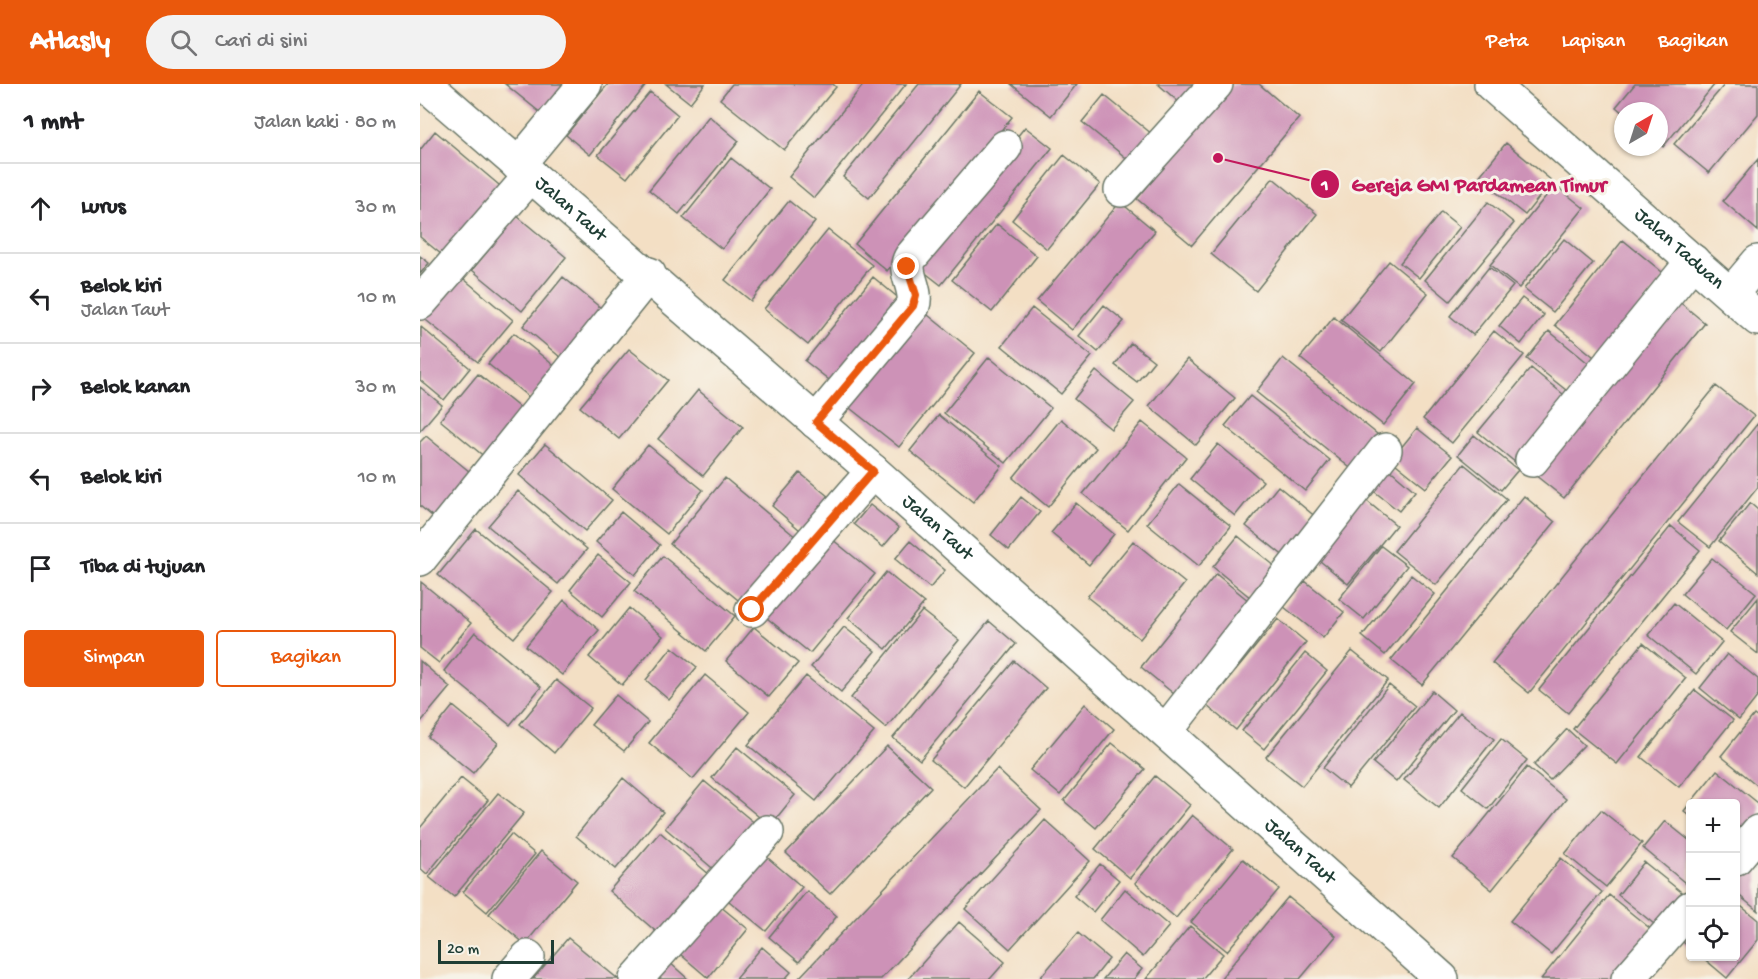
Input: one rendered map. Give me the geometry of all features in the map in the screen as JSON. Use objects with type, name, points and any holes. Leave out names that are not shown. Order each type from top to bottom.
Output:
[{"type":"street","name":"Jalan Taut","points":[[425,84],[649,274],[873,471],[1442,979]]},
{"type":"street","points":[[420,303],[524,170],[585,84]]},
{"type":"street","points":[[1121,190],[1216,84]]},
{"type":"street","name":"Jalan Taduan","points":[[1491,84],[1758,319]]},
{"type":"street","points":[[816,422],[913,306],[916,295],[907,267],[911,257],[1005,147]]},
{"type":"street","points":[[1532,460],[1693,261]]},
{"type":"street","points":[[1731,294],[1758,262]]},
{"type":"street","points":[[426,541],[649,274]]},
{"type":"street","points":[[1166,731],[1385,450]]},
{"type":"street","points":[[752,610],[873,471]]},
{"type":"street","points":[[636,979],[767,832]]},
{"type":"street","points":[[1740,853],[1758,832]]},
{"type":"street","points":[[1628,979],[1686,913]]},
{"type":"building","points":[[505,84],[574,84],[547,118]]},
{"type":"building","points":[[608,84],[647,84],[590,155],[566,135]]},
{"type":"building","points":[[666,84],[705,84],[690,103]]},
{"type":"building","points":[[732,84],[833,84],[836,87],[784,150],[720,99]]},
{"type":"building","points":[[864,84],[906,84],[814,198],[789,177]]},
{"type":"building","points":[[919,84],[961,84],[869,198],[843,177]]},
{"type":"building","points":[[1011,84],[1077,84],[1051,116]]},
{"type":"building","points":[[1158,84],[1198,84],[1181,104]]},
{"type":"building","points":[[1233,84],[1259,84],[1299,118],[1192,245],[1137,199]]},
{"type":"building","points":[[1635,84],[1715,84],[1668,141],[1668,102],[1620,102]]},
{"type":"building","points":[[1725,84],[1758,84],[1758,114],[1709,173],[1674,144]]},
{"type":"building","points":[[979,91],[1012,117],[887,271],[855,244]]},
{"type":"building","points":[[650,92],[678,115],[627,178],[598,155]]},
{"type":"building","points":[[1104,95],[1152,134],[1130,161],[1082,122]]},
{"type":"building","points":[[709,116],[739,141],[679,214],[649,190]]},
{"type":"building","points":[[1025,127],[1052,148],[941,285],[914,264]]},
{"type":"building","points":[[435,131],[505,190],[447,259],[420,237],[420,150]]},
{"type":"building","points":[[1506,143],[1552,181],[1525,215],[1478,178]]},
{"type":"building","points":[[1064,155],[1100,184],[1047,249],[1012,220]]},
{"type":"building","points":[[731,158],[770,189],[722,249],[683,218]]},
{"type":"building","points":[[1758,159],[1758,231],[1723,201]]},
{"type":"building","points":[[1273,178],[1317,214],[1256,291],[1211,254]]},
{"type":"building","points":[[1555,185],[1584,208],[1519,288],[1490,265]]},
{"type":"building","points":[[789,201],[815,222],[751,301],[725,280]]},
{"type":"building","points":[[1120,202],[1155,231],[1072,330],[1037,301]]},
{"type":"building","points":[[1488,202],[1514,223],[1450,301],[1425,280]]},
{"type":"building","points":[[1441,212],[1460,227],[1419,278],[1400,263]]},
{"type":"building","points":[[517,216],[566,257],[522,311],[472,270]]},
{"type":"building","points":[[997,224],[1037,256],[992,312],[952,280]]},
{"type":"building","points":[[828,230],[872,265],[808,345],[764,309]]},
{"type":"building","points":[[1564,239],[1593,263],[1553,312],[1524,289]]},
{"type":"building","points":[[1623,240],[1667,276],[1599,361],[1555,325]]},
{"type":"building","points":[[420,256],[429,263],[420,274]]},
{"type":"building","points":[[1389,261],[1428,293],[1381,352],[1341,320]]},
{"type":"building","points":[[1489,267],[1513,286],[1473,335],[1450,316]]},
{"type":"building","points":[[458,274],[513,320],[478,362],[422,317]]},
{"type":"building","points":[[563,277],[607,313],[566,362],[523,326]]},
{"type":"building","points":[[873,277],[901,300],[833,383],[805,361]]},
{"type":"building","points":[[1522,298],[1544,315],[1521,344],[1499,326]]},
{"type":"building","points":[[1677,300],[1705,323],[1564,498],[1535,475]]},
{"type":"building","points":[[1104,305],[1124,321],[1098,352],[1079,336]]},
{"type":"building","points":[[918,307],[975,353],[899,447],[841,401]]},
{"type":"building","points":[[1032,308],[1092,356],[1061,394],[1002,346]]},
{"type":"building","points":[[1334,317],[1416,384],[1383,425],[1300,358]]},
{"type":"building","points":[[421,327],[470,368],[444,400],[420,380]]},
{"type":"building","points":[[1494,331],[1524,355],[1452,443],[1423,419]]},
{"type":"building","points":[[1549,331],[1593,367],[1571,394],[1527,359]]},
{"type":"building","points":[[514,333],[557,368],[531,399],[488,364]]},
{"type":"building","points":[[1131,343],[1154,361],[1137,382],[1115,365]]},
{"type":"building","points":[[629,349],[668,380],[619,439],[580,407]]},
{"type":"building","points":[[989,357],[1051,408],[1006,463],[944,413]]},
{"type":"building","points":[[1283,358],[1382,438],[1354,471],[1256,392]]},
{"type":"building","points":[[1187,359],[1235,398],[1196,445],[1149,406]]},
{"type":"building","points":[[1531,368],[1574,403],[1521,467],[1478,432]]},
{"type":"building","points":[[1096,371],[1134,402],[1111,429],[1074,399]]},
{"type":"building","points":[[478,374],[531,417],[492,463],[440,420]]},
{"type":"building","points":[[1716,386],[1754,416],[1529,693],[1492,663]]},
{"type":"building","points":[[420,387],[442,405],[420,431]]},
{"type":"building","points":[[698,390],[743,427],[703,476],[658,439]]},
{"type":"building","points":[[1250,396],[1330,460],[1305,491],[1225,426]]},
{"type":"building","points":[[939,415],[1002,466],[973,502],[910,451]]},
{"type":"building","points":[[1061,419],[1096,448],[1048,507],[1013,478]]},
{"type":"building","points":[[1142,422],[1186,457],[1128,530],[1083,494]]},
{"type":"building","points":[[1758,423],[1758,487],[1710,547],[1678,522]]},
{"type":"building","points":[[1417,428],[1452,456],[1426,488],[1391,460]]},
{"type":"building","points":[[1474,435],[1518,470],[1501,490],[1458,455]]},
{"type":"building","points":[[426,436],[475,476],[438,521],[420,506],[420,442]]},
{"type":"building","points":[[545,444],[612,500],[585,531],[519,475]]},
{"type":"building","points":[[1218,444],[1263,481],[1235,516],[1190,479]]},
{"type":"building","points":[[648,445],[703,490],[667,534],[612,489]]},
{"type":"building","points":[[1464,464],[1507,499],[1436,585],[1394,551]]},
{"type":"building","points":[[1387,467],[1415,491],[1399,511],[1370,488]]},
{"type":"building","points":[[800,473],[835,502],[807,536],[772,506]]},
{"type":"building","points":[[725,478],[797,538],[743,604],[670,544]]},
{"type":"building","points":[[1179,484],[1231,526],[1199,566],[1147,524]]},
{"type":"building","points":[[1278,486],[1317,518],[1285,557],[1246,526]]},
{"type":"building","points":[[518,491],[587,549],[558,584],[488,526]]},
{"type":"building","points":[[1524,496],[1555,522],[1422,685],[1391,660]]},
{"type":"building","points":[[1021,497],[1040,512],[1009,550],[991,535]]},
{"type":"building","points":[[1362,497],[1396,525],[1348,584],[1314,556]]},
{"type":"building","points":[[1076,503],[1114,534],[1089,565],[1051,533]]},
{"type":"building","points":[[1750,503],[1758,510],[1758,573],[1719,541]]},
{"type":"building","points":[[870,505],[899,528],[883,547],[854,524]]},
{"type":"building","points":[[621,512],[660,545],[635,575],[596,542]]},
{"type":"building","points":[[1671,526],[1700,550],[1568,713],[1539,690]]},
{"type":"building","points":[[476,529],[553,592],[514,638],[438,575]]},
{"type":"building","points":[[827,535],[875,574],[810,653],[762,614]]},
{"type":"building","points":[[1238,536],[1276,567],[1251,598],[1213,567]]},
{"type":"building","points":[[910,541],[945,570],[930,588],[895,559]]},
{"type":"building","points":[[1133,541],[1185,583],[1140,639],[1087,597]]},
{"type":"building","points":[[1381,546],[1407,566],[1364,619],[1339,599]]},
{"type":"building","points":[[598,555],[631,582],[602,617],[570,590]]},
{"type":"building","points":[[663,556],[735,616],[706,651],[634,591]]},
{"type":"building","points":[[1712,558],[1756,593],[1726,630],[1682,594]]},
{"type":"building","points":[[886,572],[924,603],[886,649],[848,618]]},
{"type":"building","points":[[1216,574],[1260,610],[1185,703],[1141,667]]},
{"type":"building","points":[[1411,575],[1435,594],[1385,655],[1362,636]]},
{"type":"building","points":[[1305,581],[1344,612],[1323,638],[1284,607]]},
{"type":"building","points":[[421,582],[471,623],[439,663],[420,648]]},
{"type":"building","points":[[1758,598],[1758,654],[1730,632]]},
{"type":"building","points":[[564,600],[599,630],[562,675],[526,646]]},
{"type":"building","points":[[1674,603],[1722,642],[1696,674],[1648,635]]},
{"type":"building","points":[[629,608],[663,636],[622,685],[589,657]]},
{"type":"building","points":[[922,611],[959,640],[886,728],[851,698]]},
{"type":"building","points":[[1278,619],[1306,642],[1236,730],[1207,706]]},
{"type":"building","points":[[989,621],[1016,644],[920,760],[893,738]]},
{"type":"building","points":[[754,627],[798,663],[769,697],[726,661]]},
{"type":"building","points":[[844,627],[875,651],[841,692],[811,667]]},
{"type":"building","points":[[475,632],[541,687],[510,725],[444,671]]},
{"type":"building","points":[[1643,643],[1686,678],[1617,764],[1573,729]]},
{"type":"building","points":[[672,647],[697,667],[669,700],[646,680]]},
{"type":"building","points":[[1352,651],[1388,680],[1302,786],[1266,757]]},
{"type":"building","points":[[1305,653],[1327,671],[1264,749],[1242,731]]},
{"type":"building","points":[[1727,654],[1758,679],[1758,696],[1739,720],[1700,688]]},
{"type":"building","points":[[420,661],[450,687],[420,723]]},
{"type":"building","points":[[1014,661],[1046,688],[964,787],[931,760]]},
{"type":"building","points":[[705,675],[749,712],[693,779],[649,743]]},
{"type":"building","points":[[806,676],[874,732],[816,801],[748,745]]},
{"type":"building","points":[[556,680],[591,708],[554,753],[520,724]]},
{"type":"building","points":[[1389,685],[1415,706],[1348,788],[1323,768]]},
{"type":"building","points":[[1695,690],[1733,720],[1679,787],[1641,757]]},
{"type":"building","points":[[1432,691],[1454,710],[1396,782],[1373,763]]},
{"type":"building","points":[[616,695],[648,722],[624,751],[591,725]]},
{"type":"building","points":[[1085,704],[1114,729],[1060,795],[1030,770]]},
{"type":"building","points":[[453,706],[498,743],[473,773],[428,737]]},
{"type":"building","points":[[1460,712],[1494,739],[1439,808],[1404,780]]},
{"type":"building","points":[[1754,715],[1758,718],[1758,786],[1721,756]]},
{"type":"building","points":[[1567,729],[1584,745],[1550,780],[1534,765]]},
{"type":"building","points":[[1501,739],[1527,760],[1488,809],[1462,788]]},
{"type":"building","points":[[1112,743],[1145,769],[1096,828],[1064,801]]},
{"type":"building","points":[[887,746],[931,787],[830,894],[786,853]]},
{"type":"building","points":[[737,747],[795,795],[770,826],[712,778]]},
{"type":"building","points":[[1527,767],[1566,799],[1492,890],[1453,858]]},
{"type":"building","points":[[997,769],[1041,810],[881,979],[798,979]]},
{"type":"building","points":[[1717,770],[1758,803],[1758,819],[1740,842],[1740,799],[1694,799]]},
{"type":"building","points":[[1155,776],[1190,805],[1130,878],[1095,849]]},
{"type":"building","points":[[461,778],[488,800],[427,874],[420,868],[420,828]]},
{"type":"building","points":[[623,778],[663,812],[616,869],[576,836]]},
{"type":"building","points":[[704,781],[763,830],[724,878],[665,828]]},
{"type":"building","points":[[498,793],[524,813],[454,897],[429,877]]},
{"type":"building","points":[[1601,810],[1642,843],[1606,887],[1565,854]]},
{"type":"building","points":[[1192,815],[1233,849],[1176,918],[1135,883]]},
{"type":"building","points":[[1045,820],[1090,861],[1010,949],[965,909]]},
{"type":"building","points":[[1665,821],[1686,838],[1686,884],[1643,848]]},
{"type":"building","points":[[660,832],[718,882],[667,941],[609,891]]},
{"type":"building","points":[[511,834],[535,854],[487,912],[463,892]]},
{"type":"building","points":[[1758,850],[1758,911],[1740,896],[1740,873]]},
{"type":"building","points":[[541,851],[577,881],[525,944],[489,914]]},
{"type":"building","points":[[761,852],[802,887],[766,931],[724,897]]},
{"type":"building","points":[[1561,858],[1602,892],[1551,954],[1510,921]]},
{"type":"building","points":[[1243,859],[1279,889],[1227,951],[1191,922]]},
{"type":"building","points":[[1644,862],[1686,896],[1686,904],[1664,932],[1618,895]]},
{"type":"building","points":[[1100,864],[1119,880],[1093,912],[1074,896]]},
{"type":"building","points":[[1125,889],[1169,926],[1143,957],[1100,920]]},
{"type":"building","points":[[807,891],[837,916],[799,962],[769,937]]},
{"type":"building","points":[[1609,895],[1652,930],[1612,979],[1541,979]]},
{"type":"building","points":[[1288,897],[1336,936],[1300,979],[1220,979]]},
{"type":"building","points":[[1740,905],[1758,920],[1758,940],[1727,978],[1707,961],[1740,961]]},
{"type":"building","points":[[720,906],[748,929],[708,978],[680,954]]},
{"type":"building","points":[[959,922],[1005,962],[990,979],[908,979]]},
{"type":"building","points":[[1190,926],[1223,954],[1202,979],[1146,979]]},
{"type":"building","points":[[1078,933],[1109,959],[1093,979],[1039,979]]},
{"type":"building","points":[[568,938],[618,979],[533,979]]},
{"type":"building","points":[[762,947],[791,972],[785,979],[735,979]]},
{"type":"building","points":[[1124,954],[1142,969],[1134,979],[1103,979]]},
{"type":"building","points":[[669,962],[688,979],[654,979]]},
{"type":"place","name":"Gereja GMI Pardamean Timur","points":[[1218,158]]},
{"type":"route","points":[[752,610],[873,471],[816,422],[913,306],[916,295],[907,267]]}]
